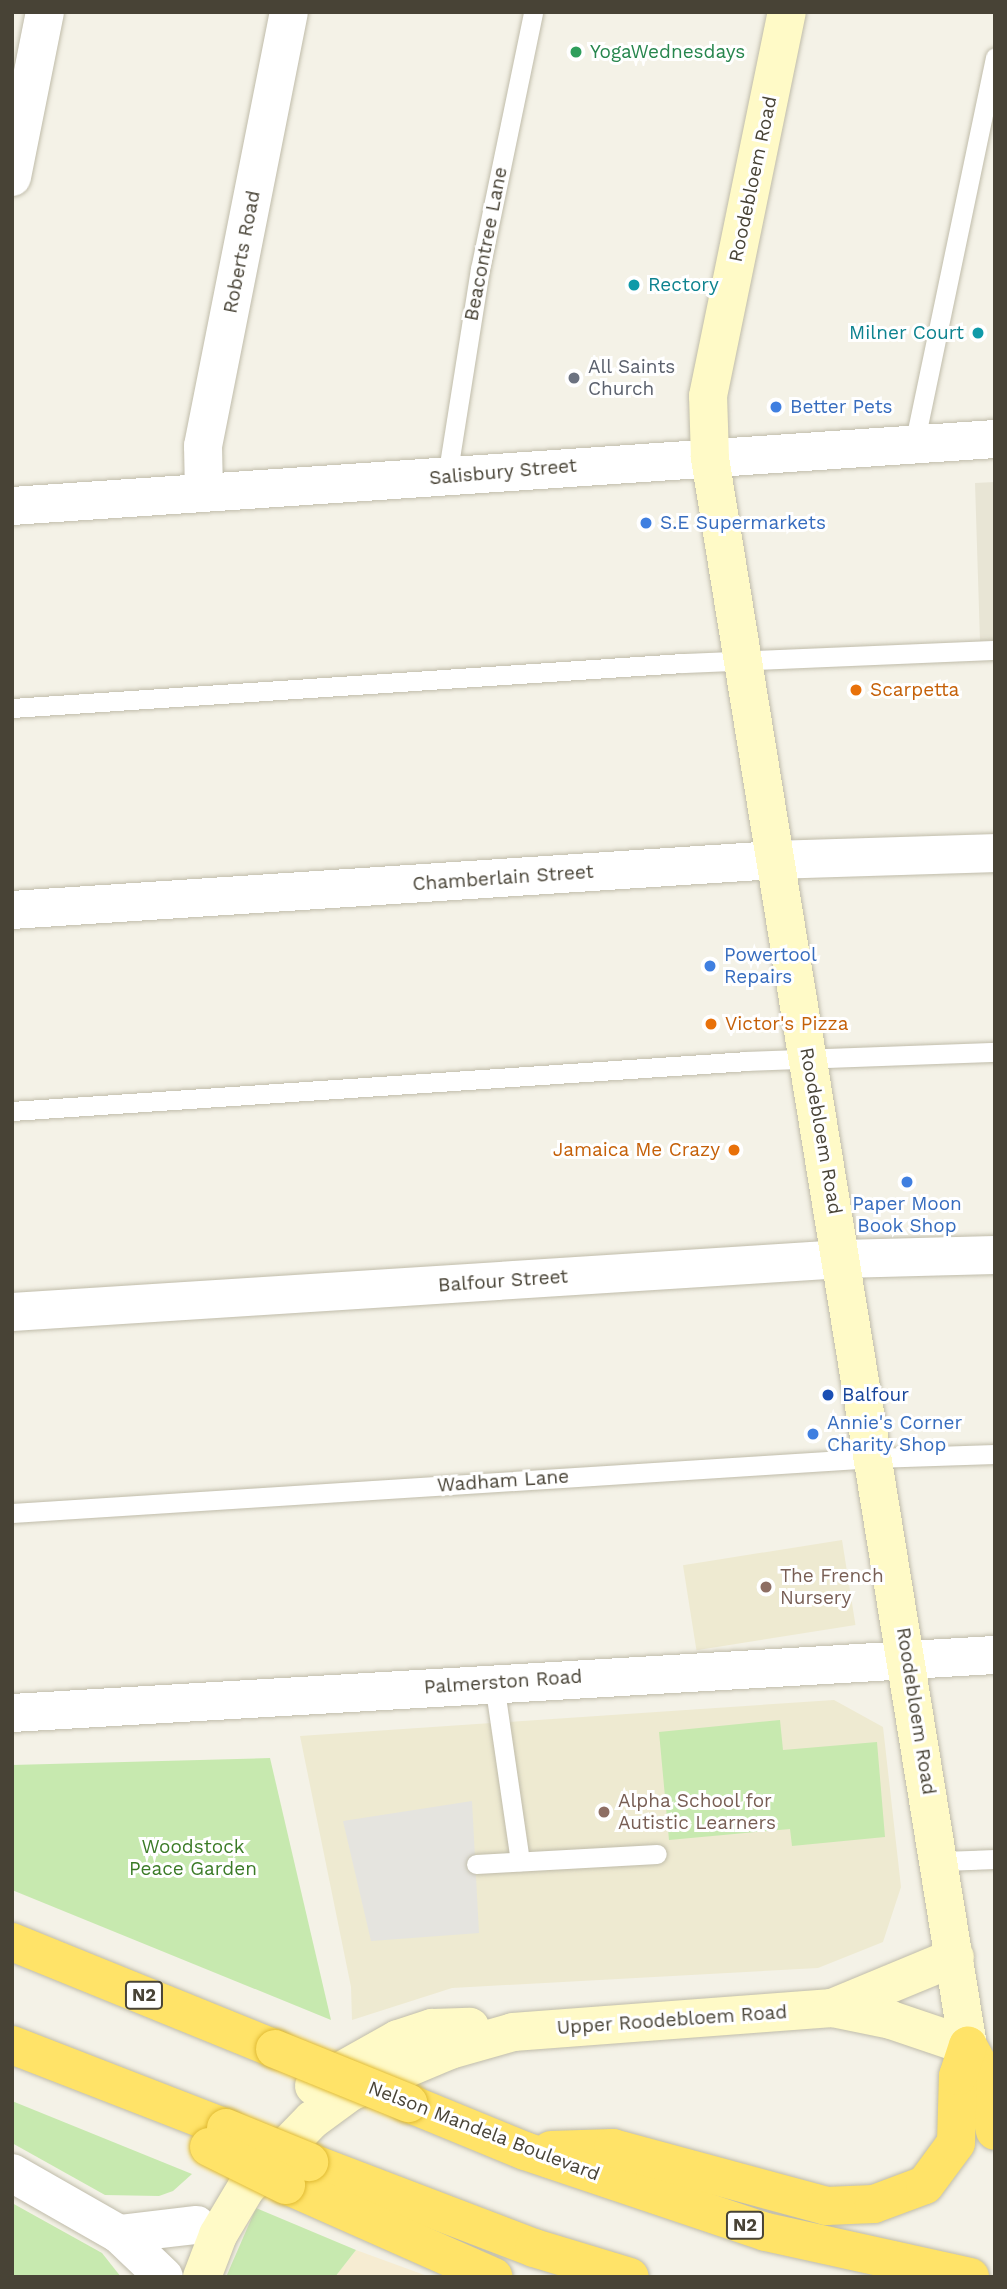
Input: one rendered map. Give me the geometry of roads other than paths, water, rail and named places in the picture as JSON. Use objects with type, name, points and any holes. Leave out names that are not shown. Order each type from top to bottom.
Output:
[{"type":"highway","name":"Nelson Mandela Boulevard","points":[[12,1942],[524,2151],[766,2232],[970,2277]]},
{"type":"highway","points":[[12,2045],[108,2084],[298,2174],[494,2277]]},
{"type":"highway","points":[[981,2046],[983,2073],[995,2131]]},
{"type":"highway","points":[[524,2151],[613,2148],[826,2206],[874,2204],[925,2185],[956,2143],[958,2076],[981,2046]]},
{"type":"highway","points":[[298,2174],[630,2277]]},
{"type":"street","points":[[12,177],[45,12]]},
{"type":"street","name":"Roberts Road","points":[[204,493],[203,446],[289,12]]},
{"type":"street","name":"Roodebloem Road","points":[[787,12],[708,396],[710,458],[955,1957],[981,2046]]},
{"type":"street","name":"Salisbury Street","points":[[12,506],[995,439]]},
{"type":"street","name":"Chamberlain Street","points":[[12,910],[775,860],[995,853]]},
{"type":"street","name":"Balfour Street","points":[[12,1312],[842,1259],[995,1255]]},
{"type":"street","name":"Palmerston Road","points":[[12,1713],[907,1658],[995,1656]]},
{"type":"street","name":"Upper Roodebloem Road","points":[[831,2008],[955,1957]]},
{"type":"street","name":"Upper Roodebloem Road","points":[[174,2277],[196,2225],[246,2151],[281,2113],[332,2073],[374,2048],[432,2028],[457,2026],[513,2032],[831,2008],[891,2020],[981,2046]]},
{"type":"street","name":"Upper Roodebloem Road","points":[[202,2277],[218,2235],[246,2188],[312,2120],[350,2092],[395,2070],[513,2032]]},
{"type":"street","points":[[12,2173],[119,2234],[163,2277]]},
{"type":"street","points":[[119,2234],[196,2225]]},
{"type":"lane","name":"Beacontree Lane","points":[[447,477],[480,269],[533,12]]},
{"type":"lane","points":[[914,445],[995,57]]},
{"type":"lane","points":[[12,708],[743,659],[995,650]]},
{"type":"lane","points":[[12,1111],[808,1058],[995,1052]]},
{"type":"lane","name":"Wadham Lane","points":[[12,1513],[874,1458],[995,1454]]},
{"type":"lane","points":[[494,1683],[520,1861]]},
{"type":"lane","points":[[476,1864],[657,1854]]},
{"type":"lane","points":[[941,1861],[995,1859]]},
{"type":"place","name":"YogaWednesdays","points":[[576,52]]},
{"type":"place","name":"Rectory","points":[[634,285]]},
{"type":"place","name":"Milner Court","points":[[978,333]]},
{"type":"place","name":"All Saints Church","points":[[574,378]]},
{"type":"place","name":"Better Pets","points":[[776,407]]},
{"type":"place","name":"S.E Supermarkets","points":[[646,523]]},
{"type":"place","name":"Scarpetta","points":[[856,690]]},
{"type":"place","name":"Powertool Repairs","points":[[710,966]]},
{"type":"place","name":"Victor's Pizza","points":[[711,1024]]},
{"type":"place","name":"Jamaica Me Crazy","points":[[734,1150]]},
{"type":"place","name":"Paper Moon Book Shop","points":[[907,1182]]},
{"type":"place","name":"Balfour","points":[[828,1395]]},
{"type":"place","name":"Annie's Corner Charity Shop","points":[[813,1434]]},
{"type":"place","name":"The French Nursery","points":[[766,1587]]},
{"type":"place","name":"Alpha School for Autistic Learners","points":[[604,1812]]},
{"type":"park label","name":"Woodstock Peace Garden","points":[[193,1858]]}]
